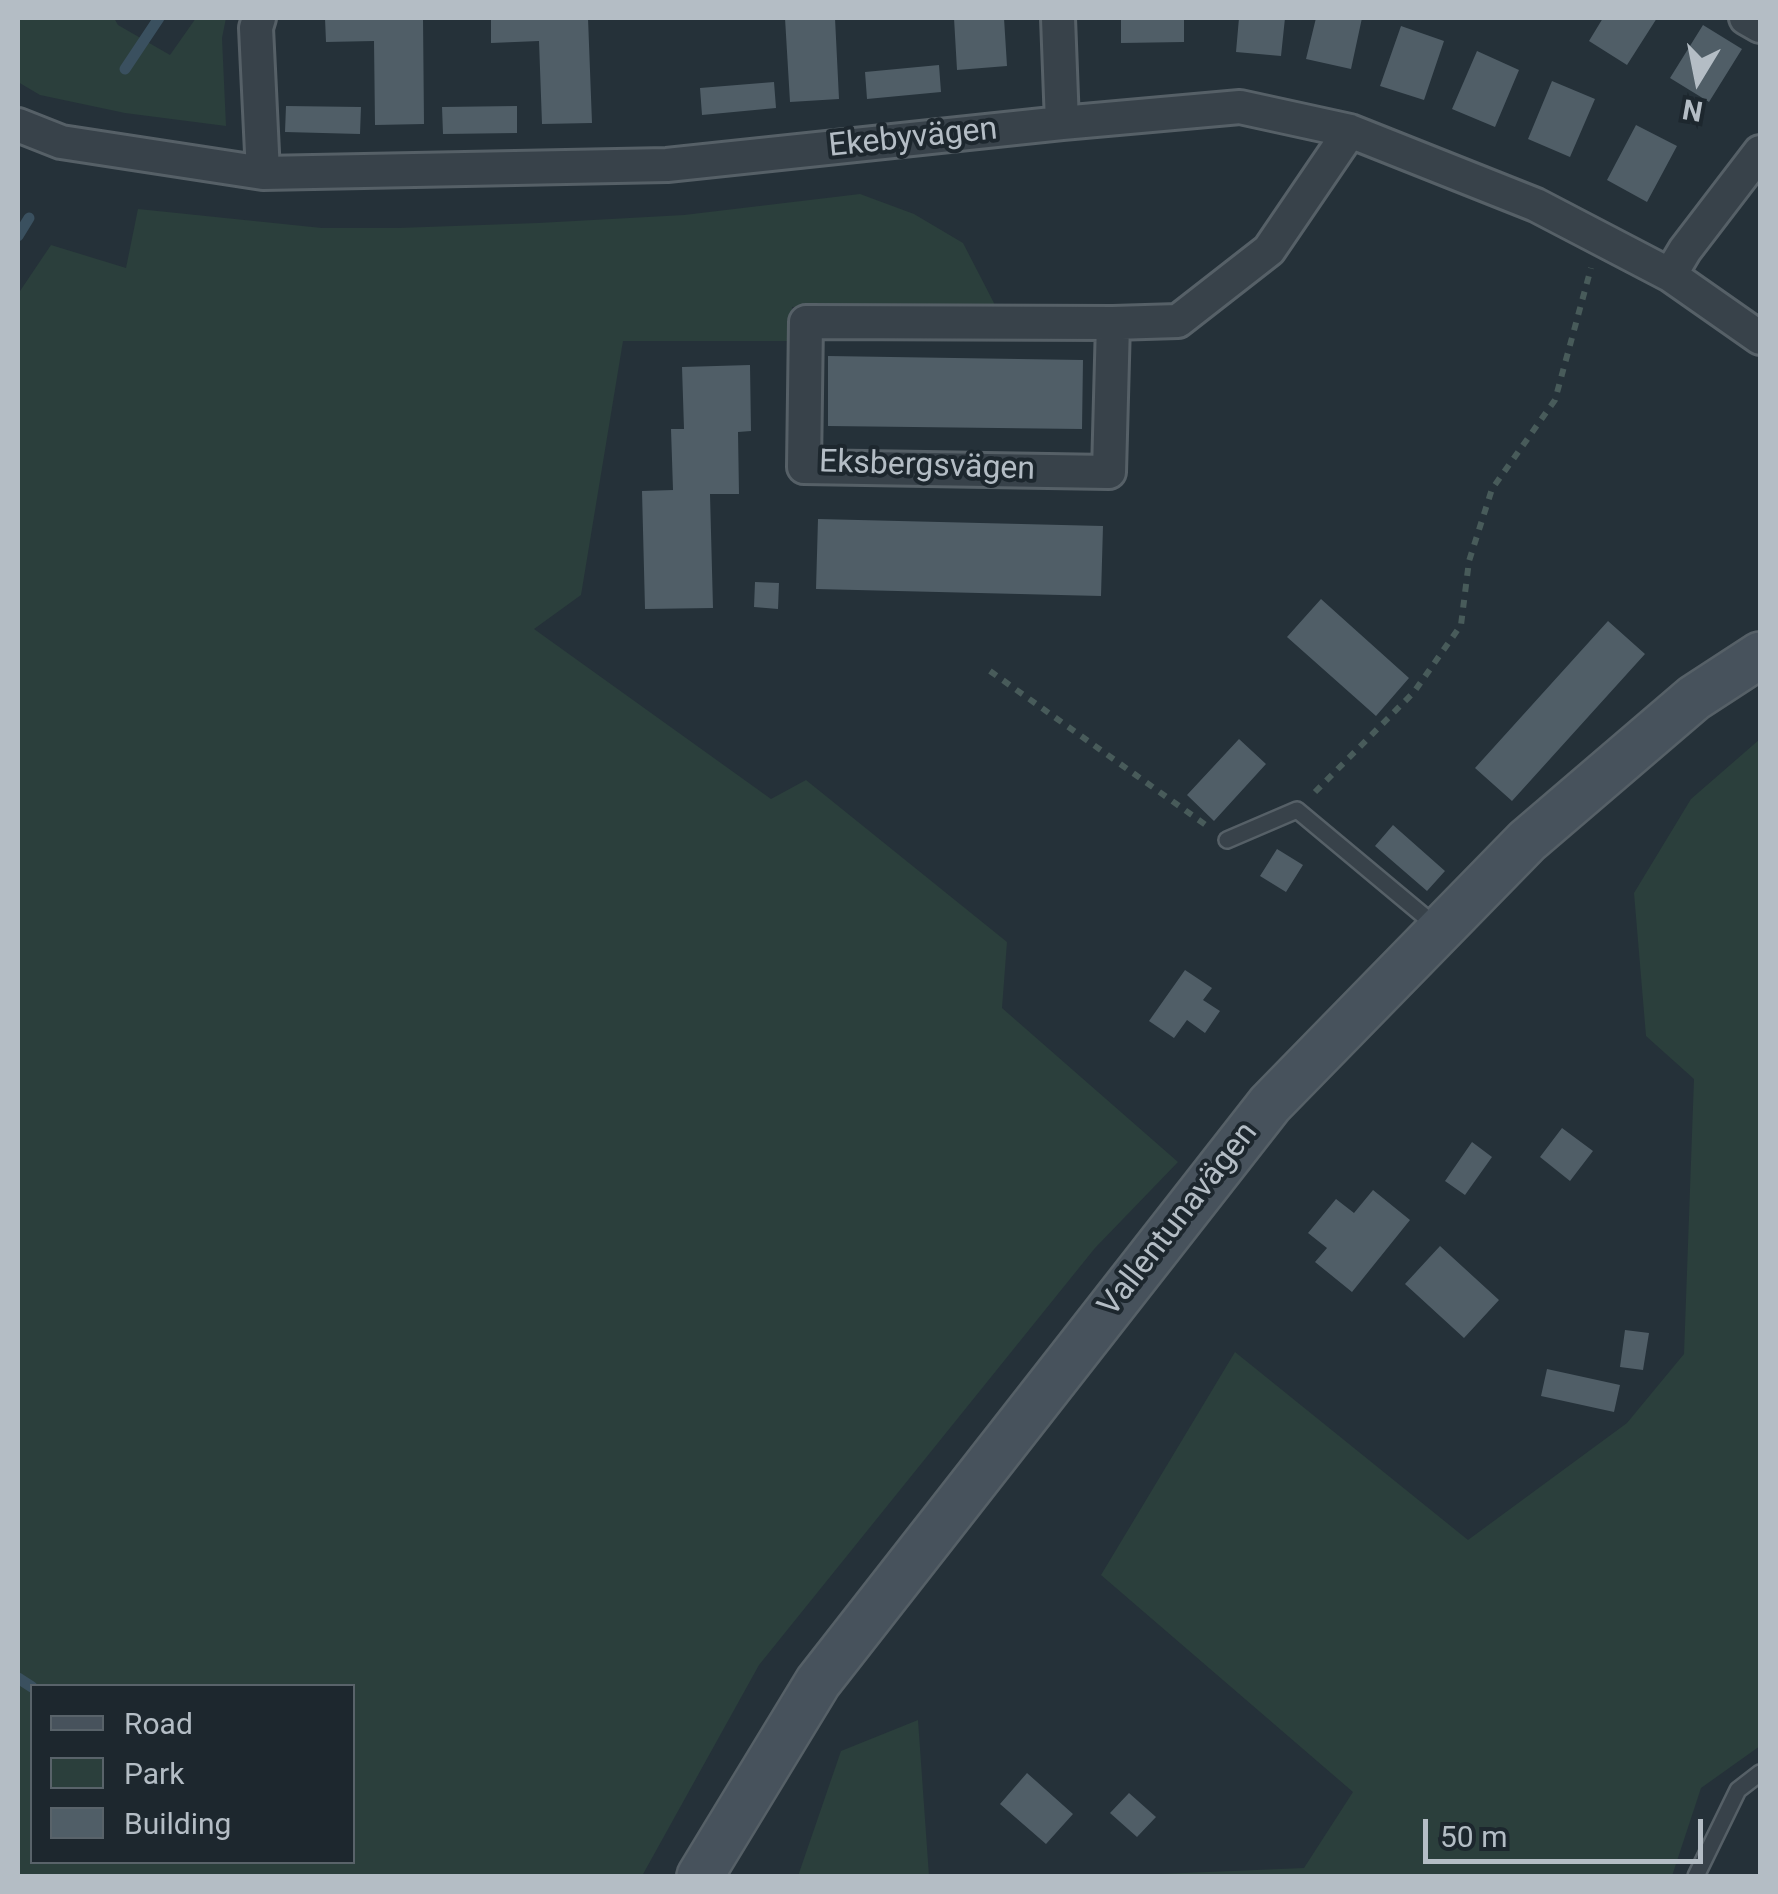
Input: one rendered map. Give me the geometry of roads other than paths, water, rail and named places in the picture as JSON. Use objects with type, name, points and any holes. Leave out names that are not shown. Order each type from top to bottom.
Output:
[{"type":"main road","name":"Vallentunavägen","points":[[700,1876],[818,1682],[1270,1104],[1527,841],[1694,698],[1760,655]]},
{"type":"street","points":[[259,18],[256,28],[263,173]]},
{"type":"street","points":[[1058,18],[1062,124]]},
{"type":"street","points":[[1746,18],[1760,26]]},
{"type":"street","name":"Ekebyvägen","points":[[18,125],[61,142],[263,173],[667,165],[1240,107],[1350,131],[1536,204],[1670,275],[1760,338]]},
{"type":"street","name":"Eksbergsvägen","points":[[1113,323],[1109,472],[804,467],[806,322],[1178,321],[1269,250],[1350,131]]},
{"type":"street","points":[[1670,275],[1760,152]]},
{"type":"lane","points":[[1228,840],[1298,810],[1439,929]]},
{"type":"lane","points":[[1696,1876],[1738,1790],[1760,1772]]},
{"type":"waterway","points":[[125,69],[159,18]]},
{"type":"waterway","points":[[18,236],[29,218]]},
{"type":"waterway","points":[[18,1678],[30,1686]]}]
